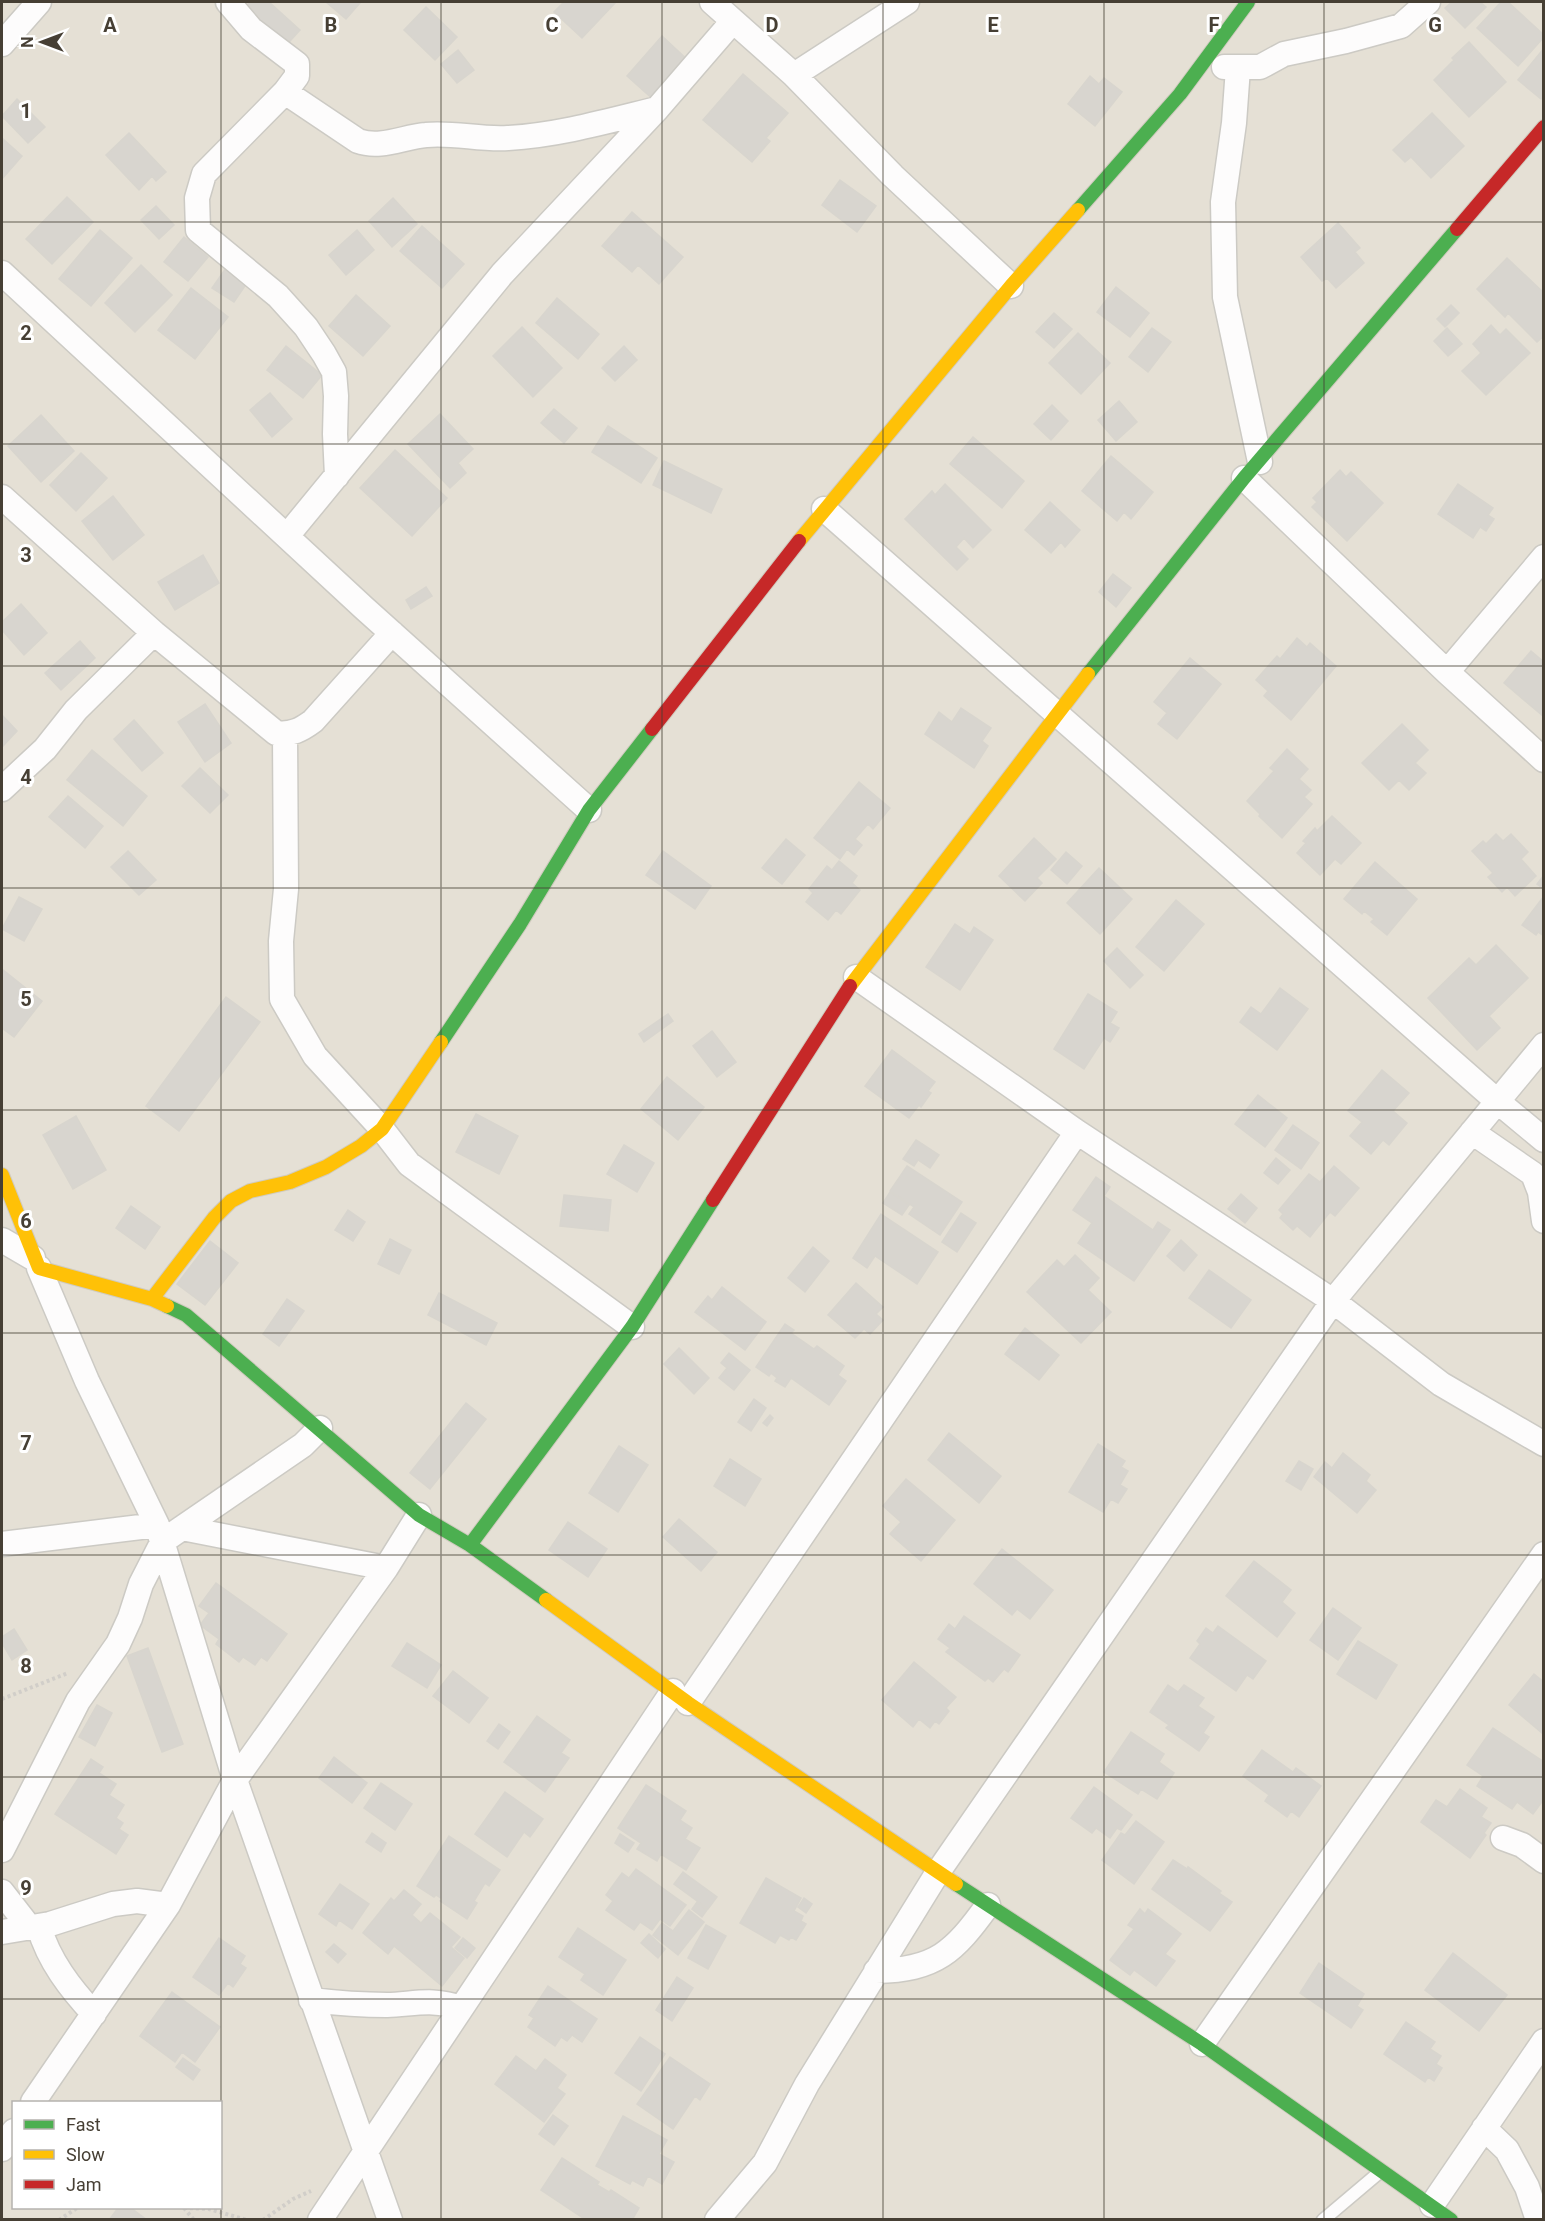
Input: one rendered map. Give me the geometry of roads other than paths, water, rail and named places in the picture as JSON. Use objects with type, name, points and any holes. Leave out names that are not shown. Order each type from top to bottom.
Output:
[{"type":"street","points":[[2,44],[39,2]]},
{"type":"street","points":[[228,2],[251,29],[297,64],[297,76],[285,92],[204,174],[197,198],[198,231],[278,296],[306,327],[324,354],[334,372],[337,476]]},
{"type":"street","points":[[712,2],[794,75],[893,176],[1011,286]]},
{"type":"street","points":[[794,75],[907,2]]},
{"type":"street","points":[[152,1299],[214,1218],[231,1201],[250,1191],[290,1182],[326,1167],[361,1146],[382,1129],[520,924],[588,810],[824,509],[1011,286],[1180,94],[1248,2]]},
{"type":"street","points":[[1201,66],[1260,67],[1284,54],[1401,26],[1428,2]]},
{"type":"street","points":[[287,536],[502,274],[657,109],[733,21]]},
{"type":"street","points":[[1238,68],[1234,123],[1223,202],[1225,297],[1252,470],[1447,672],[1544,760]]},
{"type":"street","points":[[285,92],[358,141],[367,144],[426,134],[505,138],[544,135],[657,109]]},
{"type":"street","points":[[470,1545],[632,1327],[856,977],[1056,716],[1252,470],[1544,127]]},
{"type":"street","points":[[2,273],[392,633],[588,810]]},
{"type":"street","points":[[2,497],[154,633],[276,733],[299,731],[313,721],[392,633]]},
{"type":"street","points":[[824,509],[1056,716],[1544,1140]]},
{"type":"street","points":[[1447,672],[1544,557]]},
{"type":"street","points":[[2,789],[45,749],[76,710],[154,633]]},
{"type":"street","points":[[285,734],[286,889],[281,941],[282,999],[315,1056],[382,1129],[409,1164],[632,1327]]},
{"type":"street","points":[[856,977],[1077,1132],[1333,1301],[1441,1384],[1544,1444]]},
{"type":"street","points":[[717,2220],[765,2163],[807,2084],[938,1872],[1333,1301],[1544,1045]]},
{"type":"street","points":[[320,2220],[461,2008],[1077,1132]]},
{"type":"street","points":[[1472,1132],[1533,1174],[1540,1192],[1544,1221]]},
{"type":"street","points":[[2,1176],[36,1263],[87,1381],[160,1533],[235,1780],[390,2220]]},
{"type":"street","points":[[2,1240],[36,1263],[152,1299],[186,1315],[419,1515],[470,1545],[681,1697],[938,1872],[1202,2044],[1451,2220]]},
{"type":"street","points":[[2,1544],[160,1533],[183,1528],[303,1445],[320,1428]]},
{"type":"street","points":[[34,2101],[168,1905],[235,1780],[386,1568],[419,1515]]},
{"type":"street","points":[[183,1528],[386,1568]]},
{"type":"street","points":[[2,1850],[78,1701],[118,1644],[130,1618],[160,1533]]},
{"type":"street","points":[[1202,2044],[1544,1554]]},
{"type":"street","points":[[1503,1838],[1522,1845],[1544,1861]]},
{"type":"street","points":[[2,1892],[35,1928],[68,1986],[93,2014]]},
{"type":"street","points":[[2,1932],[35,1928],[113,1904],[137,1901],[168,1905]]},
{"type":"street","points":[[876,1971],[903,1970],[929,1963],[951,1950],[969,1931],[988,1905]]},
{"type":"street","points":[[312,2000],[384,2005],[425,2001],[445,2002],[461,2008]]},
{"type":"street","points":[[1432,2205],[1544,2041]]},
{"type":"street","points":[[1484,2128],[1507,2150],[1527,2187],[1538,2220]]},
{"type":"street","points":[[2,2149],[12,2134]]},
{"type":"lane","points":[[1323,2220],[1382,2170]]}]
